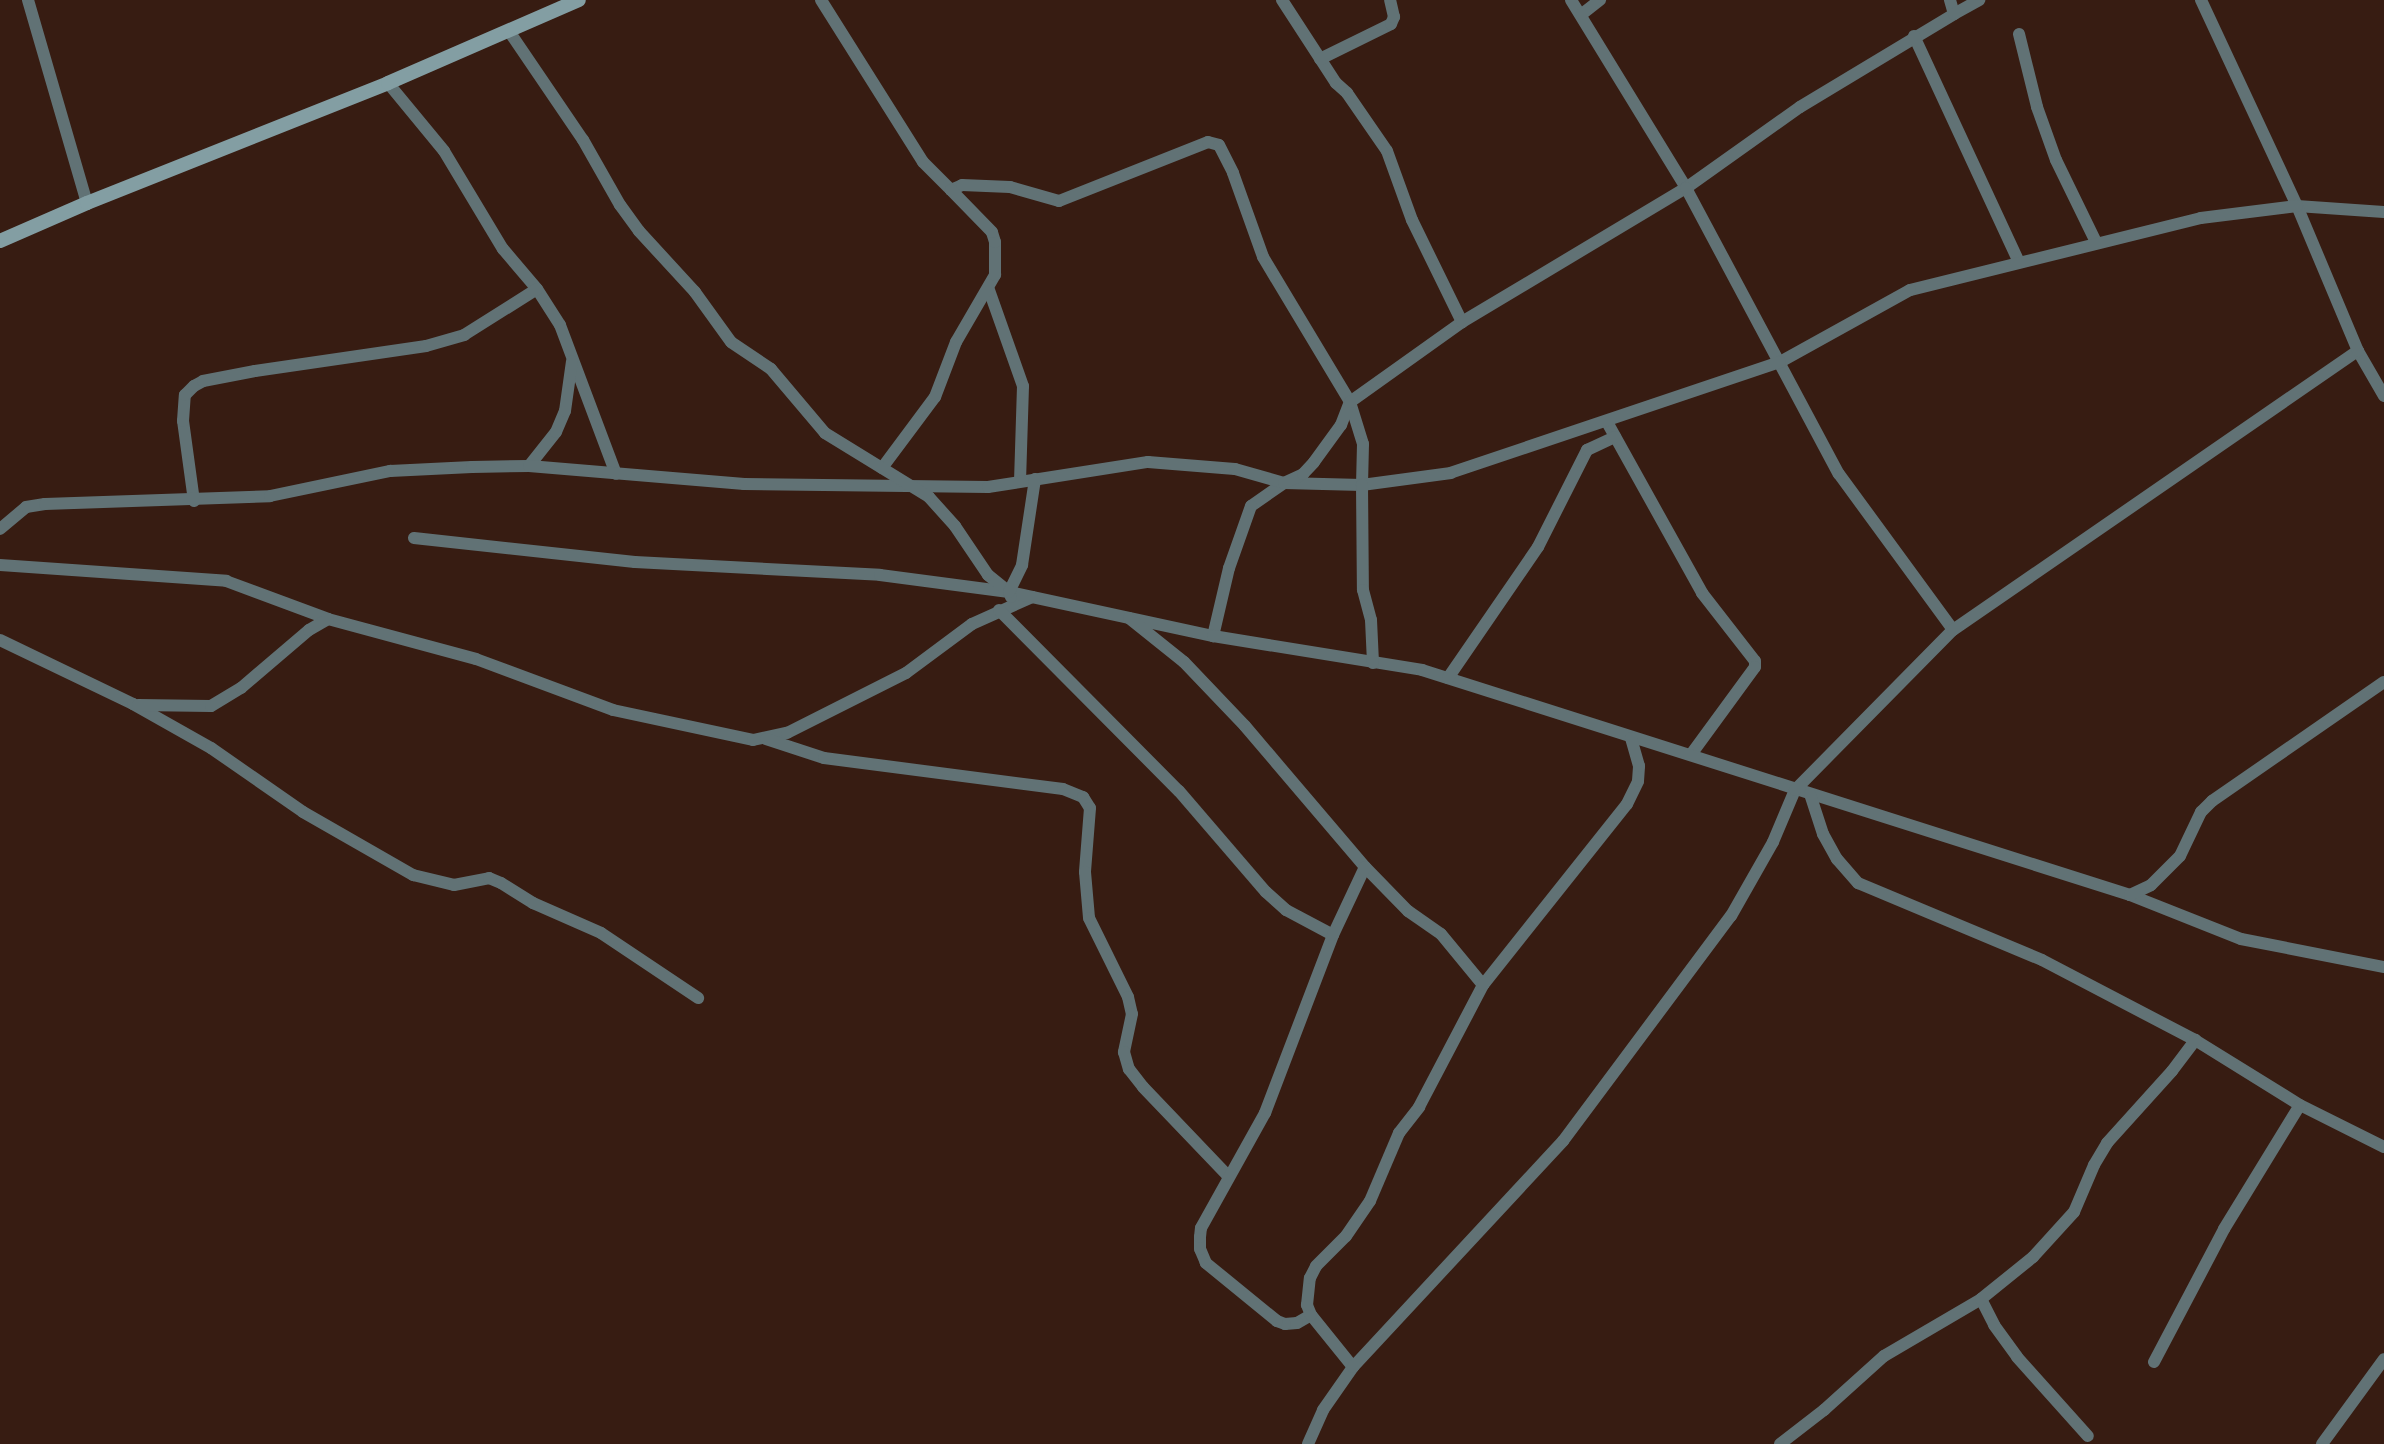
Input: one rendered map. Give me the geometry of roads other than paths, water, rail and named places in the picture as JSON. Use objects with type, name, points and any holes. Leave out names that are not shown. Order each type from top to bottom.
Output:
[{"type":"street","points":[[28,0],[87,203]]},
{"type":"street","points":[[0,241],[87,203],[388,83],[579,0]]},
{"type":"street","points":[[821,0],[923,162],[992,232],[996,266],[989,290],[956,342],[935,397],[882,468]]},
{"type":"street","points":[[1282,0],[1320,59],[1387,151],[1412,220],[1462,322]]},
{"type":"street","points":[[1320,59],[1391,24],[1394,17],[1390,0]]},
{"type":"street","points":[[1571,0],[1686,188],[1839,474],[1953,631]]},
{"type":"street","points":[[1582,14],[1600,0]]},
{"type":"street","points":[[1950,0],[1954,13]]},
{"type":"street","points":[[1213,636],[1229,568],[1248,513],[1260,498],[1303,474],[1341,425],[1350,402],[1462,322],[1686,188],[1800,107],[1914,36],[1979,0]]},
{"type":"street","points":[[2202,0],[2297,206],[2358,351],[2384,396]]},
{"type":"street","points":[[509,31],[583,140],[620,205],[639,231],[695,292],[731,342],[771,369],[825,433],[916,487],[942,509],[988,575],[1011,598]]},
{"type":"street","points":[[2019,34],[2037,107],[2053,152],[2096,242]]},
{"type":"street","points":[[1914,36],[2019,262]]},
{"type":"street","points":[[388,83],[444,151],[503,249],[537,289],[560,325],[616,474]]},
{"type":"street","points":[[951,190],[962,185],[1010,187],[1059,201],[1208,142],[1219,145],[1233,173],[1263,257],[1350,402],[1363,444],[1363,590],[1371,621],[1373,663]]},
{"type":"street","points":[[0,528],[26,507],[46,503],[270,496],[390,471],[528,466],[744,484],[988,487],[1148,462],[1235,469],[1284,483],[1362,485],[1451,473],[1780,362],[1910,290],[2201,218],[2297,206],[2384,212]]},
{"type":"street","points":[[194,500],[183,421],[185,395],[194,386],[203,381],[255,371],[426,346],[464,335],[537,289]]},
{"type":"street","points":[[989,290],[1023,386],[1020,481]]},
{"type":"street","points":[[1308,1444],[1323,1410],[1353,1367],[1563,1141],[1731,916],[1773,842],[1796,790],[1953,631],[2358,351]]},
{"type":"street","points":[[528,466],[550,440],[565,411],[573,358]]},
{"type":"street","points":[[1607,422],[1702,593],[1755,662],[1755,667],[1692,753]]},
{"type":"street","points":[[1448,678],[1538,547],[1580,460],[1587,450],[1615,437]]},
{"type":"street","points":[[0,565],[226,581],[328,619],[476,659],[614,710],[753,740],[787,733],[906,673],[972,624],[999,610],[1011,598],[1022,565],[1035,479]]},
{"type":"street","points":[[414,538],[635,562],[880,575],[1011,598],[1032,597],[1213,636],[1422,670],[1631,738],[1692,753],[1796,790],[2130,895],[2241,939],[2384,967]]},
{"type":"street","points":[[999,610],[1179,791],[1266,892],[1286,910],[1334,935]]},
{"type":"street","points":[[1126,616],[1184,662],[1245,726],[1365,867],[1408,911],[1441,934],[1483,985]]},
{"type":"street","points":[[133,704],[211,706],[241,688],[309,630],[328,619]]},
{"type":"street","points":[[0,639],[133,704],[211,748],[303,812],[413,875],[454,886],[489,878],[501,883],[534,903],[601,933],[698,998]]},
{"type":"street","points":[[2130,895],[2151,885],[2180,856],[2202,812],[2212,801],[2384,682]]},
{"type":"street","points":[[1353,1367],[1311,1315],[1307,1305],[1308,1291],[1316,1266],[1346,1236],[1370,1201],[1399,1133],[1419,1107],[1483,985],[1627,804],[1638,781],[1639,766],[1631,738]]},
{"type":"street","points":[[765,739],[824,758],[1063,789],[1083,797],[1090,808],[1085,872],[1089,918],[1128,997],[1132,1014],[1124,1052],[1129,1069],[1229,1177]]},
{"type":"street","points":[[1810,794],[1823,834],[1837,859],[1858,883],[2042,960],[2195,1040],[2300,1105],[2384,1147]]},
{"type":"street","points":[[1311,1315],[1297,1322],[1276,1321],[1206,1263],[1200,1249],[1201,1228],[1265,1113],[1334,935],[1365,867]]},
{"type":"street","points":[[1780,1444],[1825,1410],[1884,1356],[1981,1299],[2033,1257],[2064,1226],[2107,1143],[2195,1040]]},
{"type":"street","points":[[2154,1362],[2224,1229],[2300,1105]]},
{"type":"street","points":[[1981,1299],[1994,1325],[2017,1357],[2088,1436]]},
{"type":"street","points":[[2322,1444],[2384,1359]]}]
